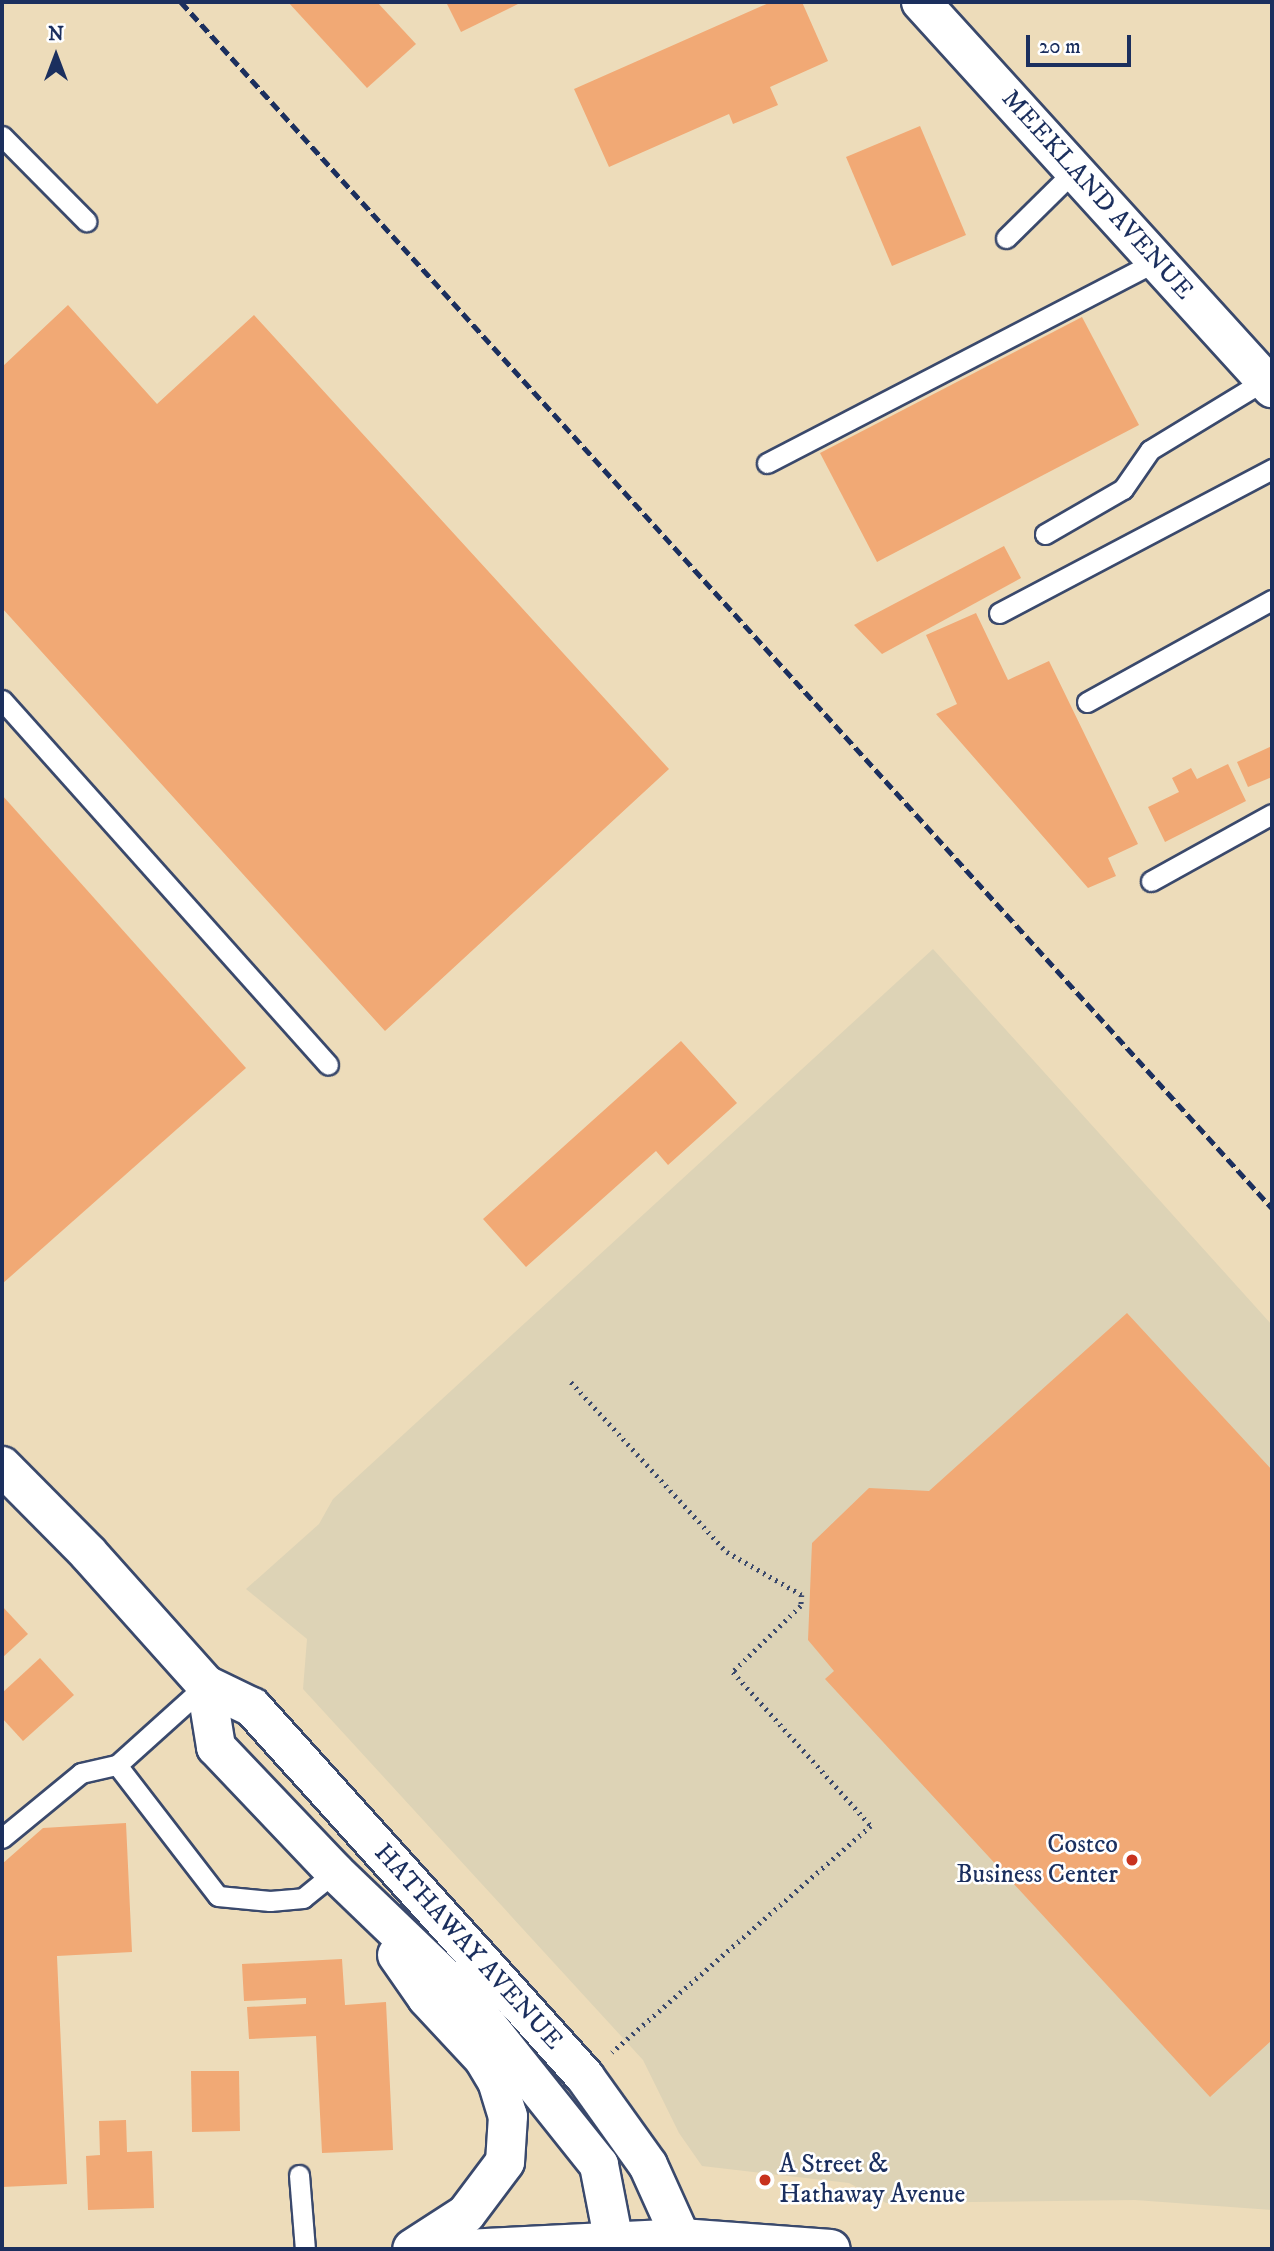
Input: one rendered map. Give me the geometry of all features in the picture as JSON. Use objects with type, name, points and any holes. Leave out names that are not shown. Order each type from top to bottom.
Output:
[{"type":"street","name":"MEEKLAND AVENUE","points":[[921,2],[1269,384]]},
{"type":"street","name":"HATHAWAY AVENUE","points":[[2,1466],[88,1553],[206,1685],[252,1707],[585,2077],[648,2165],[680,2244]]},
{"type":"street","name":"HATHAWAY AVENUE","points":[[206,1685],[216,1747],[498,2034],[599,2165],[617,2246]]},
{"type":"street","points":[[344,1880],[427,1998],[483,2058],[497,2081],[508,2116],[505,2162],[466,2214],[411,2249]]},
{"type":"street","points":[[466,2249],[680,2244],[831,2249]]},
{"type":"lane","points":[[2,136],[86,220]]},
{"type":"lane","points":[[1006,237],[1074,170]]},
{"type":"lane","points":[[767,463],[1157,261]]},
{"type":"lane","points":[[1045,534],[1124,489],[1150,450],[1269,384]]},
{"type":"lane","points":[[999,613],[1272,469]]},
{"type":"lane","points":[[1087,702],[1272,600]]},
{"type":"lane","points":[[2,700],[328,1064]]},
{"type":"lane","points":[[1151,881],[1272,814]]},
{"type":"lane","points":[[2,1838],[81,1773],[117,1765],[206,1685]]},
{"type":"lane","points":[[117,1765],[218,1896],[270,1901],[303,1898],[344,1880]]},
{"type":"lane","points":[[299,2175],[305,2249]]},
{"type":"path","points":[[571,1382],[727,1552],[802,1595],[801,1605],[733,1672],[871,1826],[585,2077]]},
{"type":"shaded area","points":[[933,949],[1272,1325],[1272,2210],[1135,2200],[886,2203],[849,2183],[702,2166],[679,2133],[643,2060],[303,1689],[307,1639],[246,1589],[319,1524],[333,1499]]},
{"type":"building","points":[[288,2],[377,2],[416,44],[367,88]]},
{"type":"building","points":[[446,2],[522,2],[461,32]]},
{"type":"building","points":[[771,2],[802,2],[828,61],[770,87],[778,105],[733,124],[729,114],[609,167],[574,89]]},
{"type":"building","points":[[920,126],[966,235],[892,266],[846,157]]},
{"type":"building","points":[[68,305],[157,404],[254,315],[669,769],[385,1031],[2,608],[2,367]]},
{"type":"building","points":[[1082,317],[1139,425],[877,562],[820,453]]},
{"type":"building","points":[[1004,546],[1021,578],[882,654],[854,625]]},
{"type":"building","points":[[976,613],[1008,680],[1049,661],[1138,844],[1108,858],[1116,876],[1088,888],[936,714],[957,704],[926,635]]},
{"type":"building","points":[[1272,746],[1272,777],[1248,787],[1237,762]]},
{"type":"building","points":[[1228,764],[1246,801],[1165,842],[1148,807],[1179,792],[1172,778],[1191,768],[1197,779]]},
{"type":"building","points":[[2,795],[246,1068],[2,1284]]},
{"type":"building","points":[[681,1041],[737,1103],[668,1165],[656,1151],[526,1267],[483,1219]]},
{"type":"building","name":"Costco Business Center","points":[[1127,1313],[1272,1470],[1272,2040],[1210,2097],[825,1679],[834,1671],[808,1640],[812,1543],[869,1488],[929,1491]]},
{"type":"building","points":[[2,1606],[28,1634],[2,1658]]},
{"type":"building","points":[[40,1658],[74,1695],[23,1741],[2,1718],[2,1693]]},
{"type":"building","points":[[126,1823],[132,1952],[57,1956],[67,2184],[2,2187],[2,1864],[43,1828]]},
{"type":"building","points":[[342,1959],[345,2005],[386,2002],[393,2150],[322,2153],[316,2036],[249,2039],[247,2007],[306,2004],[306,1998],[244,2001],[242,1964]]},
{"type":"building","points":[[191,2071],[239,2071],[240,2131],[192,2132]]},
{"type":"building","points":[[126,2120],[127,2152],[152,2151],[154,2208],[88,2210],[86,2156],[100,2155],[99,2121]]},
{"type":"railway","points":[[181,2],[1272,1208]]},
{"type":"place","name":"Costco Business Center","points":[[1132,1860]]},
{"type":"place","name":"A Street & Hathaway Avenue","points":[[765,2180]]}]
